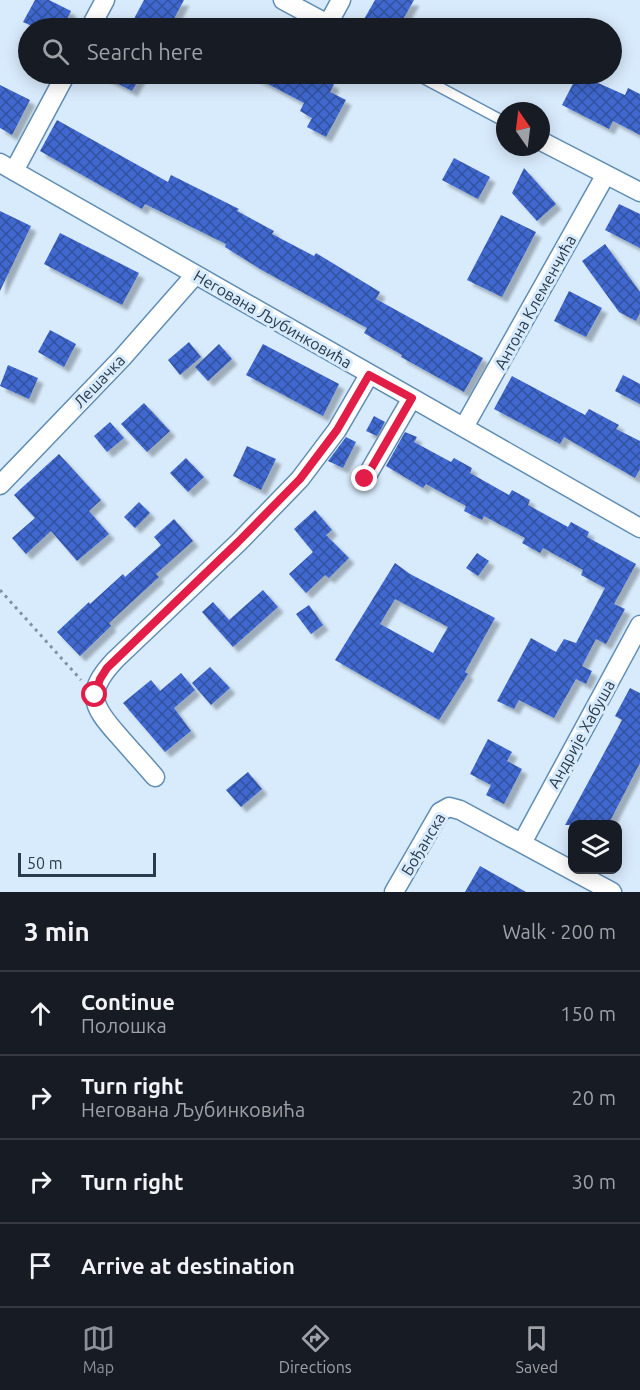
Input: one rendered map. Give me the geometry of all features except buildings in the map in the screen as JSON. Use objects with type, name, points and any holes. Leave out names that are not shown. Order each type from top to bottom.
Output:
[{"type":"street","points":[[95,18],[105,0]]},
{"type":"street","points":[[283,0],[317,18]]},
{"type":"street","points":[[335,18],[341,0]]},
{"type":"street","points":[[7,167],[60,84]]},
{"type":"street","points":[[550,146],[640,192]]},
{"type":"street","name":"Негована Љубинковића","points":[[7,167],[640,528]]},
{"type":"street","name":"Антона Клеменчића","points":[[464,428],[605,176]]},
{"type":"street","name":"Лешачка","points":[[0,485],[122,357],[195,274]]},
{"type":"street","points":[[155,777],[98,713],[95,695],[100,679],[107,668],[300,479],[337,430],[369,375]]},
{"type":"street","points":[[365,479],[412,398]]},
{"type":"street","name":"Андрије Хабуша","points":[[522,843],[640,625]]},
{"type":"street","name":"Бођанска","points":[[394,892],[440,812],[445,808],[460,810],[522,843]]},
{"type":"street","points":[[522,843],[612,892]]},
{"type":"lane","points":[[434,84],[496,117]]},
{"type":"path","points":[[0,590],[95,695]]},
{"type":"route","points":[[95,695],[100,679],[107,668],[300,479],[337,430],[369,375],[412,398],[365,479]]}]
